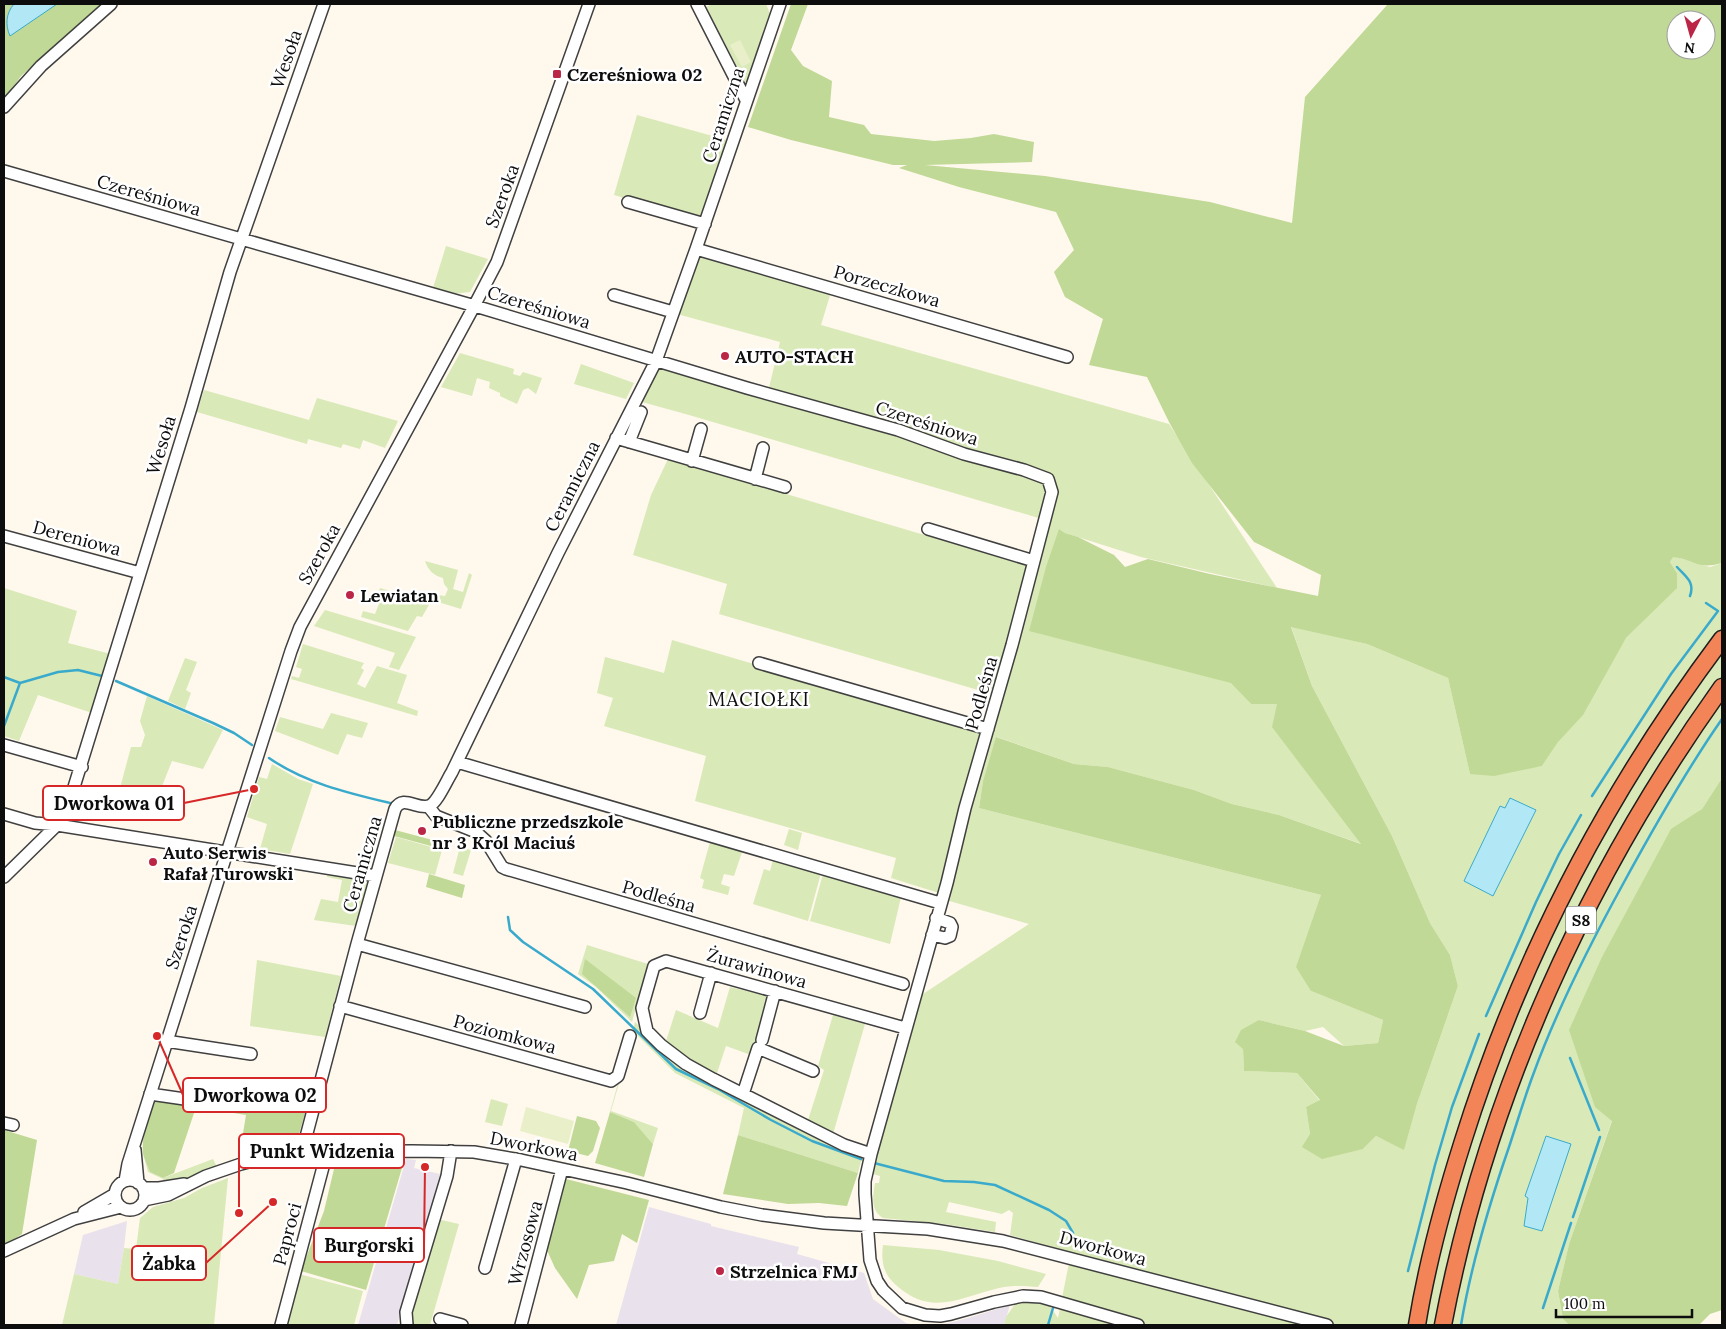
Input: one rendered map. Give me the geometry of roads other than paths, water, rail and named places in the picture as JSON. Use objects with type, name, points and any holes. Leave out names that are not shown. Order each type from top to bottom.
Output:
[{"type":"highway","name":"S8","points":[[1417,1325],[1430,1259],[1458,1156],[1490,1060],[1544,931],[1602,820],[1662,722],[1722,639]]},
{"type":"highway","name":"S8","points":[[1443,1325],[1481,1174],[1515,1071],[1537,1016],[1588,907],[1622,842],[1686,738],[1722,688]]},
{"type":"street","points":[[4,107],[41,66],[111,4]]},
{"type":"street","name":"Wesoła","points":[[4,877],[57,825],[66,813],[82,767],[241,239],[324,4]]},
{"type":"street","name":"Szeroka","points":[[125,1181],[134,1143],[166,1041],[300,627],[475,306],[497,262],[589,4]]},
{"type":"street","points":[[698,4],[746,100]]},
{"type":"street","name":"Ceramiczna","points":[[302,1152],[357,944],[398,805],[402,802],[428,806],[433,803],[458,762],[536,598],[656,361],[780,4]]},
{"type":"street","name":"Czereśniowa","points":[[4,171],[309,257],[656,361],[898,430],[964,454],[1024,470],[1048,479],[1052,492]]},
{"type":"street","points":[[628,202],[705,224]]},
{"type":"street","name":"Porzeczkowa","points":[[696,249],[1068,357]]},
{"type":"street","points":[[614,295],[673,312]]},
{"type":"street","points":[[629,442],[641,412]]},
{"type":"street","points":[[692,461],[701,429]]},
{"type":"street","points":[[616,438],[785,487]]},
{"type":"street","points":[[754,479],[764,448]]},
{"type":"street","name":"Podleśna","points":[[867,1225],[865,1181],[871,1154],[1052,492]]},
{"type":"street","points":[[928,529],[1034,560]]},
{"type":"street","name":"Dereniowa","points":[[4,536],[140,573]]},
{"type":"street","points":[[759,663],[988,729]]},
{"type":"street","points":[[4,745],[82,767]]},
{"type":"street","points":[[458,762],[941,900]]},
{"type":"street","points":[[589,794],[941,900]]},
{"type":"street","name":"Podleśna","points":[[428,806],[436,816],[476,832],[486,841],[502,867],[506,869],[903,984]]},
{"type":"street","points":[[4,814],[35,823],[227,851],[376,876]]},
{"type":"street","points":[[932,935],[945,938],[950,936],[952,927],[950,923],[936,918]]},
{"type":"street","points":[[357,944],[585,1007]]},
{"type":"street","name":"Żurawinowa","points":[[743,1094],[675,1057],[648,1031],[642,1008],[654,966],[666,961],[905,1028]]},
{"type":"street","points":[[700,1013],[710,973]]},
{"type":"street","points":[[762,1040],[775,992]]},
{"type":"street","name":"Poziomkowa","points":[[340,1006],[611,1081],[618,1076],[630,1036]]},
{"type":"street","points":[[166,1041],[251,1054]]},
{"type":"street","points":[[813,1071],[758,1048],[743,1094],[844,1145],[871,1154]]},
{"type":"street","points":[[150,1094],[219,1104]]},
{"type":"street","name":"Szeroka","points":[[134,1143],[141,1186]]},
{"type":"street","points":[[407,1325],[406,1312],[447,1176],[451,1151]]},
{"type":"street","name":"Dworkowa","points":[[141,1186],[159,1188],[193,1182],[248,1162],[302,1152],[474,1152],[627,1183],[721,1207],[762,1215],[801,1221],[928,1229],[1003,1241],[1327,1325]]},
{"type":"street","name":"Paproci","points":[[281,1325],[327,1152]]},
{"type":"street","points":[[485,1268],[516,1159]]},
{"type":"street","name":"Wrzosowa","points":[[521,1325],[562,1169]]},
{"type":"street","points":[[132,1180],[141,1186],[144,1192],[144,1200],[138,1207],[130,1210],[121,1207],[116,1201],[117,1187],[125,1181],[132,1180]]},
{"type":"street","name":"Dworkowa","points":[[144,1200],[168,1195],[193,1182]]},
{"type":"street","points":[[4,1251],[74,1219],[115,1194]]},
{"type":"street","points":[[74,1219],[121,1207]]},
{"type":"street","points":[[867,1225],[870,1260],[877,1281],[890,1298],[902,1308],[924,1315],[940,1316],[1023,1296],[1041,1297],[1138,1325]]},
{"type":"street","points":[[440,1319],[462,1325]]},
{"type":"water","points":[[14,4],[57,4],[10,36],[7,28],[7,19],[9,11]]},
{"type":"water","points":[[1510,798],[1536,810],[1493,896],[1464,881],[1500,806],[1505,808]]},
{"type":"water","points":[[1546,1136],[1571,1144],[1542,1231],[1524,1226],[1528,1198],[1525,1196]]},
{"type":"waterway","points":[[1677,567],[1690,583],[1690,596]]},
{"type":"waterway","points":[[1592,796],[1671,674],[1718,611],[1706,603]]},
{"type":"waterway","points":[[4,677],[20,683],[58,672],[78,670],[102,676]]},
{"type":"waterway","points":[[116,681],[213,723],[234,733],[252,745]]},
{"type":"waterway","points":[[4,726],[20,683]]},
{"type":"waterway","points":[[1461,1325],[1475,1258],[1488,1213],[1527,1093],[1552,1026],[1610,907],[1683,779],[1722,719]]},
{"type":"waterway","points":[[269,758],[312,781],[390,803]]},
{"type":"waterway","points":[[1486,1016],[1536,902],[1559,854],[1581,815]]},
{"type":"waterway","points":[[508,917],[510,930],[523,942],[593,989],[676,1069],[718,1089],[812,1141],[861,1159]]},
{"type":"waterway","points":[[1408,1271],[1452,1107],[1479,1034]]},
{"type":"waterway","points":[[1570,1058],[1599,1130]]},
{"type":"waterway","points":[[1573,1217],[1600,1137]]},
{"type":"waterway","points":[[874,1163],[944,1181],[995,1185],[1049,1210],[1066,1221],[1073,1233],[1071,1243]]},
{"type":"waterway","points":[[1543,1308],[1571,1223]]},
{"type":"waterway","points":[[1048,1325],[1053,1308]]},
{"type":"place","name":"Czereśniowa 02","points":[[557,74]]},
{"type":"place","name":"AUTO-STACH","points":[[725,356]]},
{"type":"place","name":"Lewiatan","points":[[350,595]]},
{"type":"place","name":"Dworkowa 01","points":[[254,789]]},
{"type":"place","name":"Publiczne przedszkole nr 3 Król Maciuś","points":[[422,831]]},
{"type":"place","name":"Auto Serwis Rafał Turowski","points":[[153,862]]},
{"type":"place","name":"Dworkowa 02","points":[[157,1036]]},
{"type":"place","name":"Burgorski","points":[[425,1167]]},
{"type":"place","name":"Żabka","points":[[273,1202]]},
{"type":"place","name":"Punkt Widzenia","points":[[239,1213]]},
{"type":"place","name":"Strzelnica FMJ","points":[[720,1271]]},
{"type":"district","name":"MACIOŁKI","points":[[759,699]]}]
